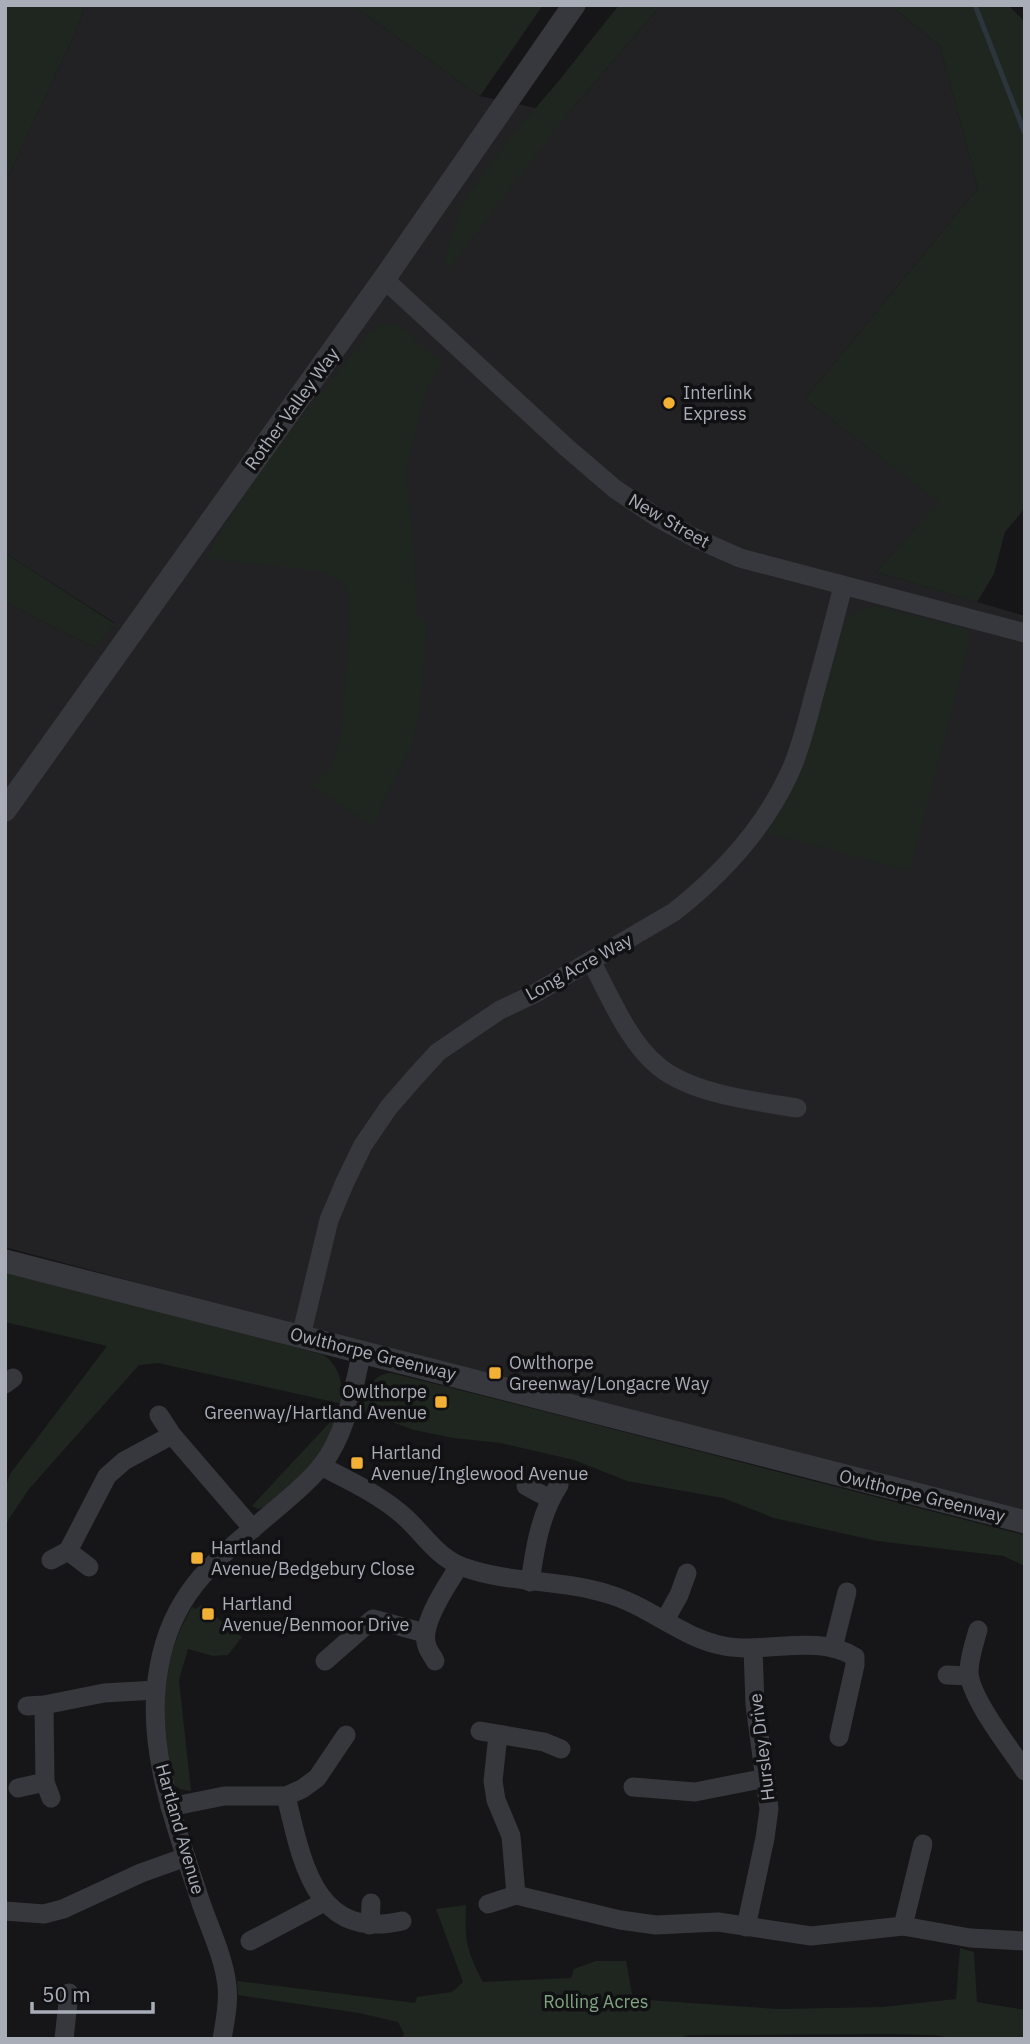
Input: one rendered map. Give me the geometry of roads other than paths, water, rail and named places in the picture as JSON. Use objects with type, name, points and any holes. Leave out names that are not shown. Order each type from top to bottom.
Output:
[{"type":"street","name":"Rother Valley Way","points":[[5,810],[384,279],[574,5]]},
{"type":"street","name":"New Street","points":[[384,279],[538,422],[632,501],[658,518],[716,548],[761,564],[1025,633]]},
{"type":"street","name":"Long Acre Way","points":[[301,1336],[329,1220],[363,1145],[389,1107],[438,1052],[500,1010],[534,994],[634,937],[691,898],[735,856],[765,815],[789,774],[801,745],[844,586]]},
{"type":"street","points":[[591,961],[641,1049],[657,1066],[677,1080],[725,1094],[797,1108]]},
{"type":"street","name":"Owlthorpe Greenway","points":[[5,1261],[1025,1522]]},
{"type":"street","name":"Hartland Avenue","points":[[222,2039],[227,1986],[170,1807],[159,1755],[156,1690],[164,1644],[190,1591],[216,1559],[304,1485],[321,1466],[345,1423],[362,1351]]},
{"type":"street","points":[[159,1415],[172,1435],[253,1529]]},
{"type":"street","points":[[89,1567],[60,1556],[107,1476],[124,1461],[172,1435]]},
{"type":"street","points":[[321,1466],[386,1502],[402,1514],[443,1556],[459,1566],[530,1582],[590,1588],[613,1595],[706,1641],[726,1646],[833,1648],[855,1657],[839,1737]]},
{"type":"street","points":[[526,1486],[555,1492],[536,1541],[530,1582]]},
{"type":"street","points":[[435,1661],[426,1646],[425,1633],[440,1598],[459,1566]]},
{"type":"street","points":[[665,1620],[687,1573]]},
{"type":"street","points":[[833,1648],[846,1592]]},
{"type":"street","points":[[325,1661],[373,1619],[425,1633]]},
{"type":"street","points":[[978,1630],[969,1658],[969,1676],[975,1695],[1025,1771]]},
{"type":"street","name":"Hursley Drive","points":[[746,1927],[769,1809],[755,1705],[753,1648]]},
{"type":"street","points":[[947,1675],[969,1676]]},
{"type":"street","points":[[18,1788],[48,1790],[36,1705],[104,1693],[156,1690]]},
{"type":"street","points":[[516,1895],[511,1836],[496,1800],[489,1733],[535,1740],[561,1749]]},
{"type":"street","points":[[170,1807],[224,1796],[285,1796],[302,1790],[317,1778],[346,1735]]},
{"type":"street","points":[[661,1790],[662,1770]]},
{"type":"street","points":[[633,1787],[695,1792],[766,1778]]},
{"type":"street","points":[[285,1796],[311,1882],[324,1902],[338,1915],[354,1923],[383,1926],[401,1922]]},
{"type":"street","points":[[903,1926],[923,1844]]},
{"type":"street","points":[[5,1911],[44,1914],[63,1909],[141,1873],[187,1857]]},
{"type":"street","points":[[488,1904],[516,1895],[620,1920],[656,1925],[718,1922],[811,1936],[903,1926],[970,1938],[1025,1941]]},
{"type":"street","points":[[250,1941],[324,1902]]},
{"type":"street","points":[[370,1925],[371,1903]]},
{"type":"street","points":[[64,2039],[69,1993]]},
{"type":"waterway","points":[[975,5],[1025,134]]},
{"type":"place","name":"Interlink Express","points":[[669,403]]},
{"type":"place","name":"Owlthorpe Greenway/Longacre Way","points":[[495,1373]]},
{"type":"place","name":"Owlthorpe Greenway/Hartland Avenue","points":[[441,1402]]},
{"type":"place","name":"Hartland Avenue/Inglewood Avenue","points":[[357,1463]]},
{"type":"place","name":"Hartland Avenue/Bedgebury Close","points":[[197,1558]]},
{"type":"place","name":"Hartland Avenue/Benmoor Drive","points":[[208,1614]]},
{"type":"park label","name":"Rolling Acres","points":[[596,2002]]}]
